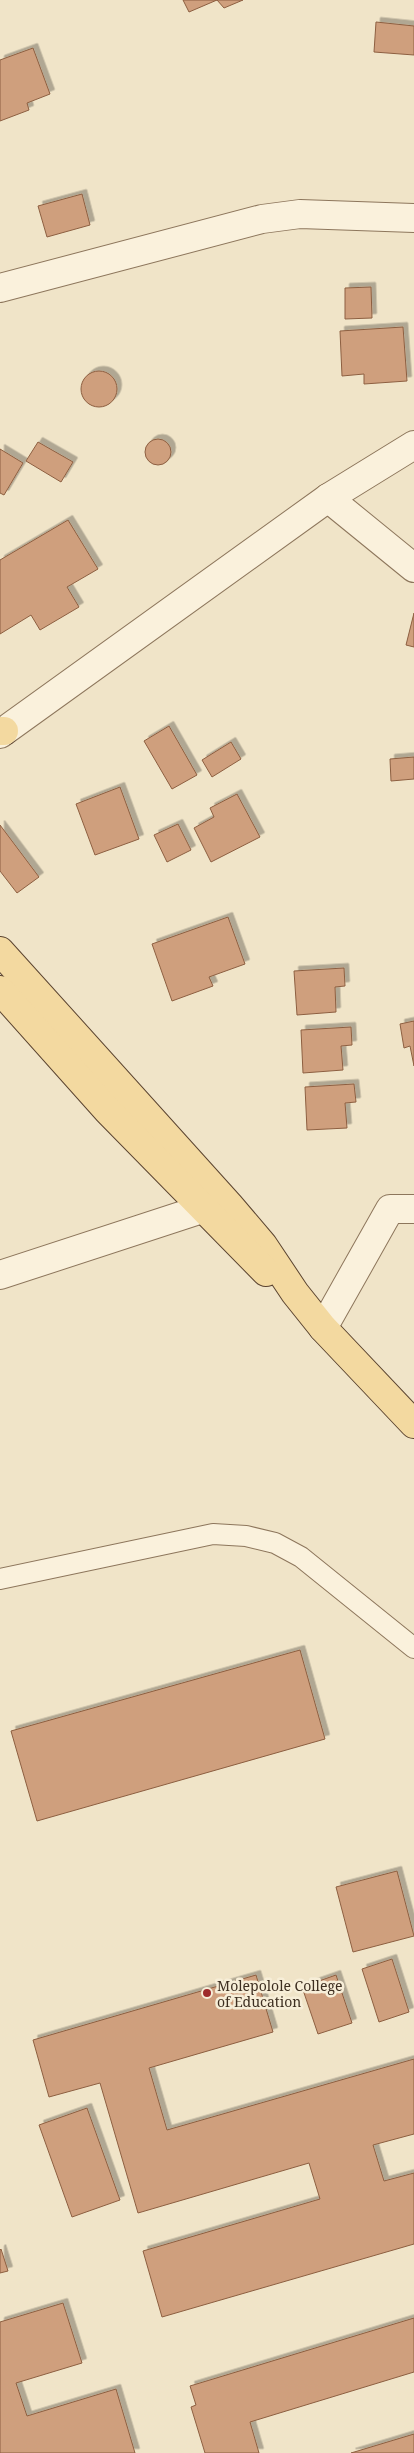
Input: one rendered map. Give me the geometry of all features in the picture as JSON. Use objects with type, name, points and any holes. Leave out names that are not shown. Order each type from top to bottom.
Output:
[{"type":"main road","points":[[0,950],[224,1199],[263,1245],[295,1293],[323,1328],[414,1424]]},
{"type":"main road","points":[[0,990],[108,1111],[202,1210],[265,1271],[295,1293]]},
{"type":"street","points":[[0,288],[262,219],[300,214],[414,218]]},
{"type":"street","points":[[1,732],[328,498],[414,445]]},
{"type":"street","points":[[328,498],[414,568]]},
{"type":"street","points":[[323,1328],[390,1209],[414,1209]]},
{"type":"street","points":[[0,1275],[202,1210]]},
{"type":"lane","points":[[0,1579],[213,1534],[246,1536],[275,1543],[301,1557],[414,1648]]},
{"type":"building","points":[[183,0],[217,0],[189,12]]},
{"type":"building","points":[[217,0],[243,0],[224,8]]},
{"type":"building","points":[[376,22],[414,26],[414,55],[374,52]]},
{"type":"building","points":[[33,48],[50,94],[27,103],[29,110],[0,121],[0,60]]},
{"type":"building","points":[[82,194],[90,225],[47,237],[38,206]]},
{"type":"building","points":[[371,287],[372,318],[345,319],[345,288]]},
{"type":"building","points":[[403,327],[407,381],[364,384],[364,374],[342,376],[340,331]]},
{"type":"building","points":[[99,371],[112,376],[117,389],[112,402],[99,407],[86,402],[81,389],[86,376]]},
{"type":"building","points":[[158,439],[167,443],[171,452],[167,461],[158,465],[149,461],[145,452],[149,443]]},
{"type":"building","points":[[38,442],[73,462],[61,482],[26,461]]},
{"type":"building","points":[[0,449],[23,463],[4,495],[0,493]]},
{"type":"building","points":[[68,520],[98,569],[67,587],[79,607],[40,630],[31,615],[0,634],[0,560]]},
{"type":"building","points":[[414,613],[414,647],[406,645]]},
{"type":"building","points":[[169,726],[197,775],[172,789],[144,741]]},
{"type":"building","points":[[231,742],[241,759],[212,777],[202,760]]},
{"type":"building","points":[[414,757],[414,779],[391,781],[390,759]]},
{"type":"building","points":[[120,787],[139,839],[95,855],[76,804]]},
{"type":"building","points":[[237,794],[260,837],[211,862],[194,828],[214,817],[210,808]]},
{"type":"building","points":[[178,824],[191,850],[167,862],[154,835]]},
{"type":"building","points":[[0,825],[39,877],[17,893],[0,871]]},
{"type":"building","points":[[228,917],[245,964],[209,977],[213,986],[172,1001],[152,944]]},
{"type":"building","points":[[344,968],[345,986],[335,987],[336,1012],[297,1015],[294,971]]},
{"type":"building","points":[[414,1021],[414,1066],[410,1046],[404,1048],[400,1024]]},
{"type":"building","points":[[351,1027],[352,1045],[341,1046],[343,1070],[303,1073],[301,1030]]},
{"type":"building","points":[[354,1084],[356,1102],[345,1103],[347,1128],[307,1130],[305,1087]]},
{"type":"building","points":[[300,1650],[325,1739],[37,1821],[11,1731]]},
{"type":"building","points":[[397,1871],[414,1936],[353,1952],[336,1887]]},
{"type":"building","points":[[392,1959],[409,2012],[379,2022],[362,1969]]},
{"type":"building","points":[[256,1975],[273,2032],[149,2068],[167,2130],[414,2059],[414,2134],[373,2145],[384,2181],[414,2173],[414,2244],[162,2317],[143,2251],[320,2199],[309,2163],[138,2213],[100,2083],[49,2097],[33,2040]]},
{"type":"building","points":[[336,1975],[352,2023],[318,2034],[302,1987]]},
{"type":"building","points":[[87,2108],[120,2200],[72,2217],[39,2125]]},
{"type":"building","points":[[0,2250],[8,2271],[0,2273]]},
{"type":"building","points":[[63,2303],[82,2363],[16,2383],[27,2416],[116,2389],[135,2453],[0,2453],[0,2322]]},
{"type":"building","points":[[414,2318],[414,2372],[250,2422],[259,2453],[205,2453],[191,2407],[196,2405],[190,2386]]},
{"type":"building","points":[[414,2434],[414,2453],[351,2453]]},
{"type":"place","name":"Molepolole College of Education","points":[[207,1993]]}]
